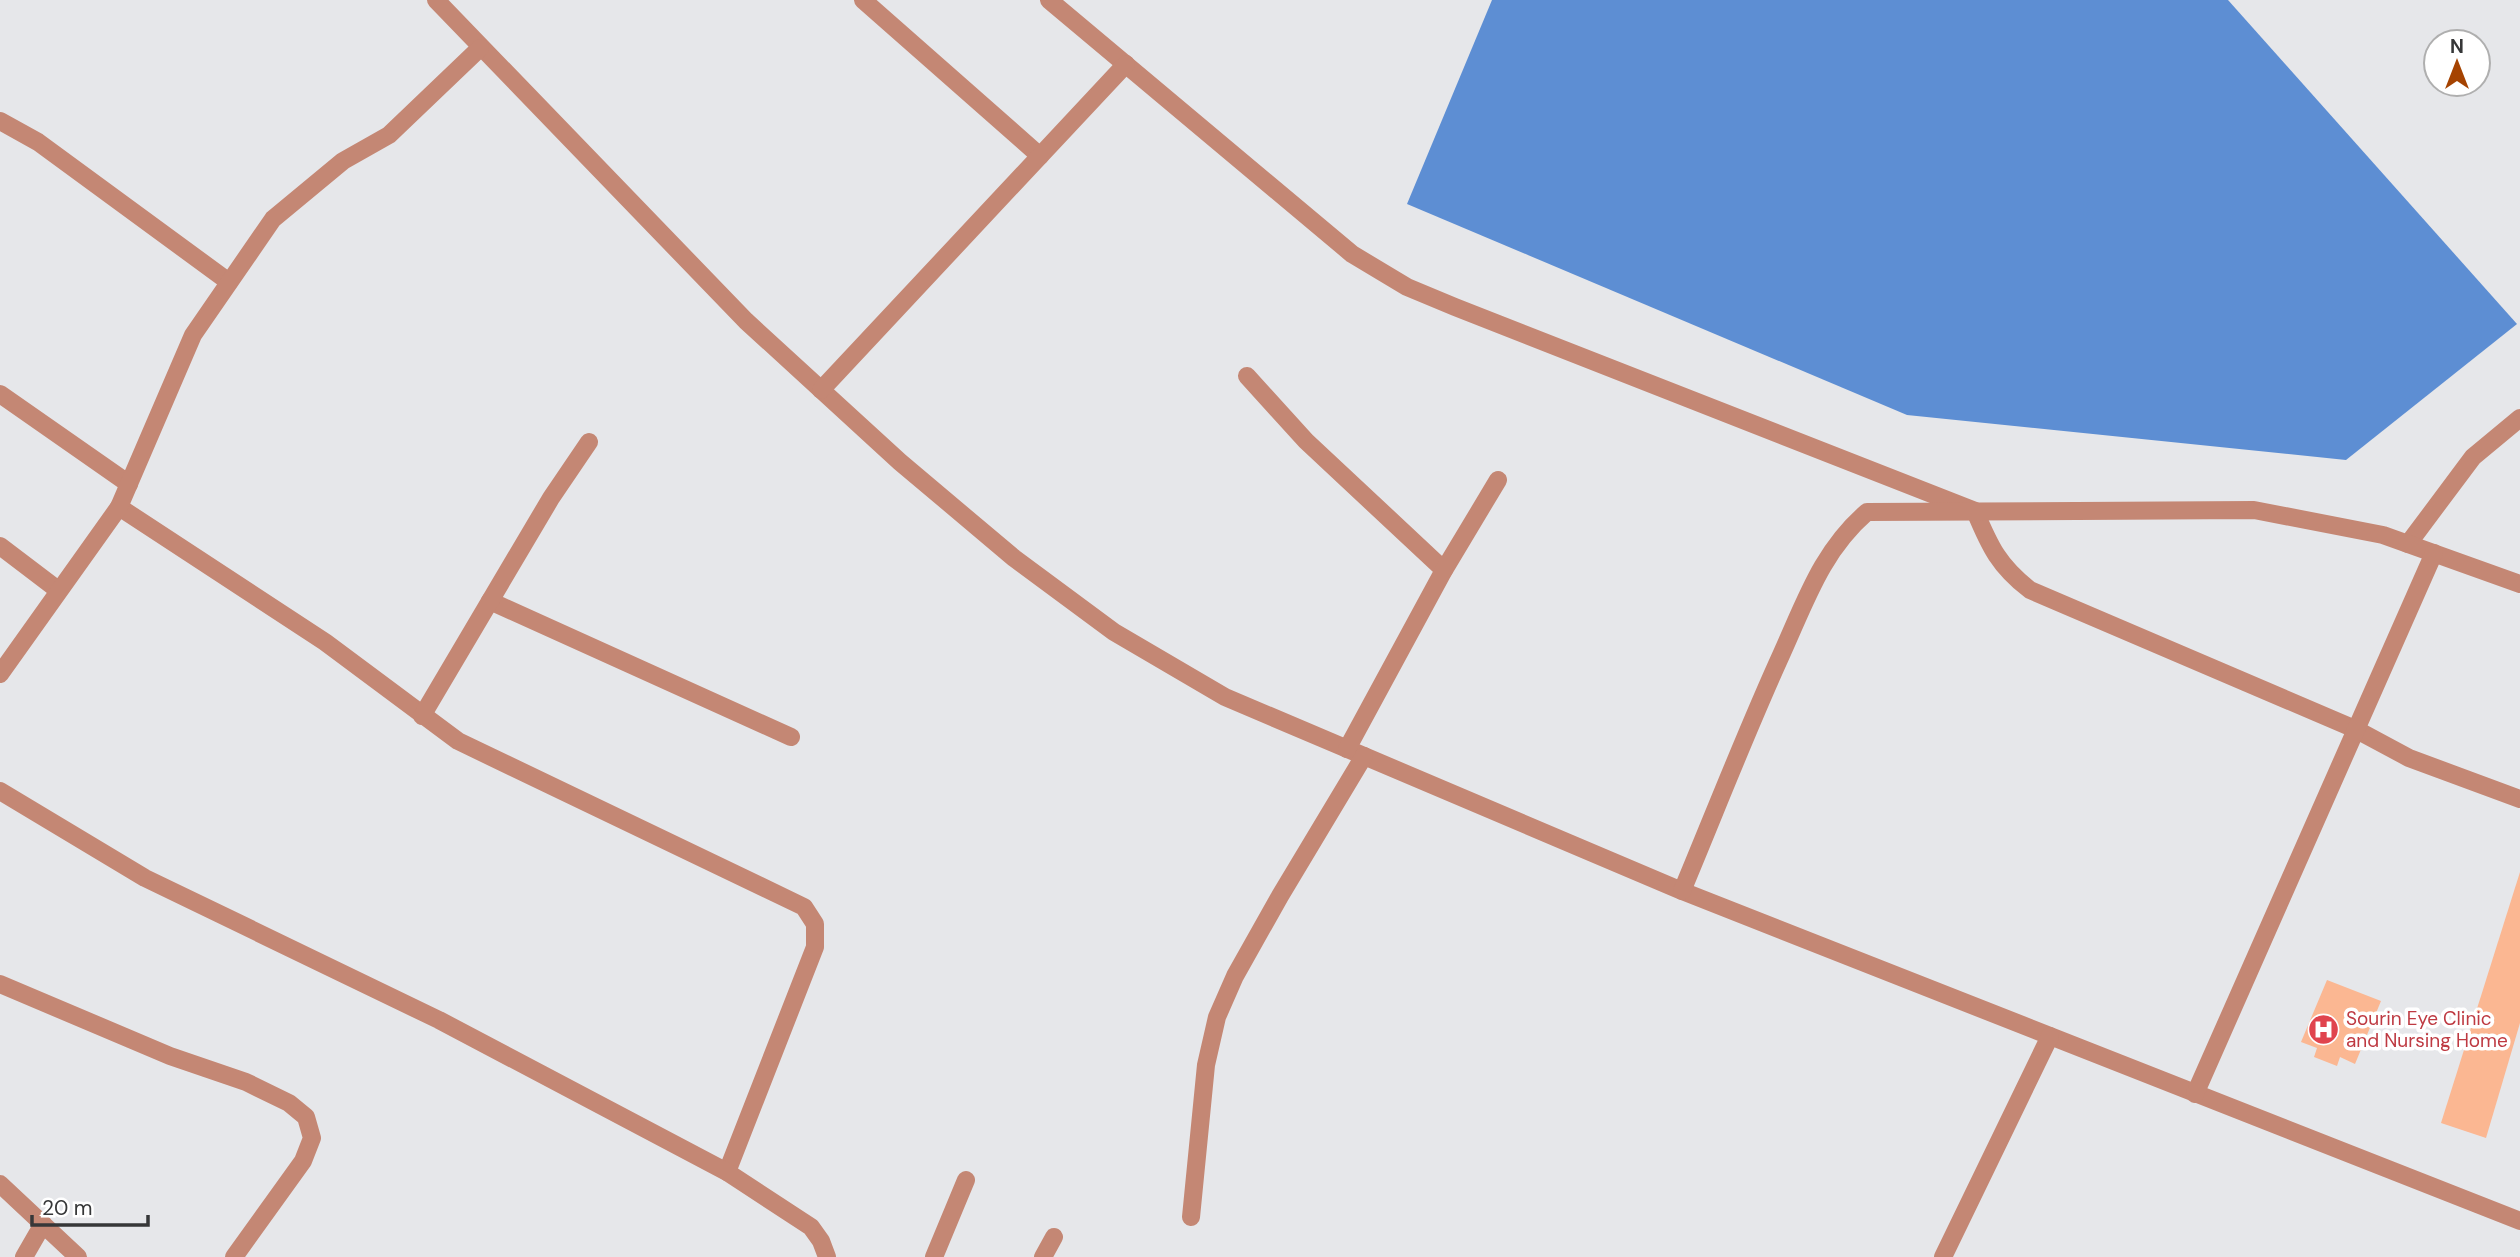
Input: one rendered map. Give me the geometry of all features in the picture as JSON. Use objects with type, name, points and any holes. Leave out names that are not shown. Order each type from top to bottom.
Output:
[{"type":"street","points":[[436,0],[746,321],[1014,558],[1114,632],[1226,697],[1682,891],[2520,1221]]},
{"type":"street","points":[[863,0],[1040,156]]},
{"type":"street","points":[[1049,0],[1352,254],[1407,287],[1580,358],[1975,511],[1990,546],[2007,572],[2030,590],[2355,729],[2409,758],[2520,799]]},
{"type":"street","points":[[0,674],[119,507],[193,335],[273,219],[343,161],[389,135],[480,48]]},
{"type":"street","points":[[821,390],[1126,65]]},
{"type":"street","points":[[0,121],[38,142],[229,282]]},
{"type":"street","points":[[1247,376],[1306,441],[1444,570]]},
{"type":"street","points":[[0,394],[129,484]]},
{"type":"street","points":[[2408,544],[2473,457],[2520,418]]},
{"type":"street","points":[[422,716],[551,498],[589,442]]},
{"type":"street","points":[[1347,749],[1444,570],[1498,480]]},
{"type":"street","points":[[119,507],[325,642],[458,741],[804,907],[815,924],[815,947],[727,1172]]},
{"type":"street","points":[[1682,891],[1773,672],[1823,563],[1843,533],[1867,512],[2254,510],[2383,535],[2520,584]]},
{"type":"street","points":[[0,546],[58,590]]},
{"type":"street","points":[[2195,1094],[2434,553]]},
{"type":"street","points":[[490,601],[791,737]]},
{"type":"street","points":[[1191,1217],[1206,1065],[1217,1017],[1235,976],[1273,908],[1364,756]]},
{"type":"street","points":[[0,791],[145,878],[439,1020],[727,1172],[811,1227],[821,1241],[827,1257]]},
{"type":"street","points":[[0,984],[170,1056],[246,1082],[289,1103],[306,1117],[312,1138],[303,1161],[234,1257]]},
{"type":"street","points":[[1943,1257],[2050,1036]]},
{"type":"street","points":[[934,1257],[965,1180]]},
{"type":"street","points":[[0,1184],[78,1257]]},
{"type":"street","points":[[24,1257],[43,1224]]},
{"type":"street","points":[[1043,1257],[1054,1237]]},
{"type":"water","points":[[1492,0],[2228,0],[2517,324],[2346,460],[1907,415],[1407,204]]},
{"type":"building","points":[[2520,872],[2520,1023],[2486,1138],[2441,1123]]},
{"type":"building","points":[[2327,980],[2381,1001],[2355,1064],[2340,1057],[2337,1066],[2314,1057],[2317,1048],[2301,1042]]},
{"type":"place","name":"Sourin Eye Clinic and Nursing Home","points":[[2323,1029]]}]
